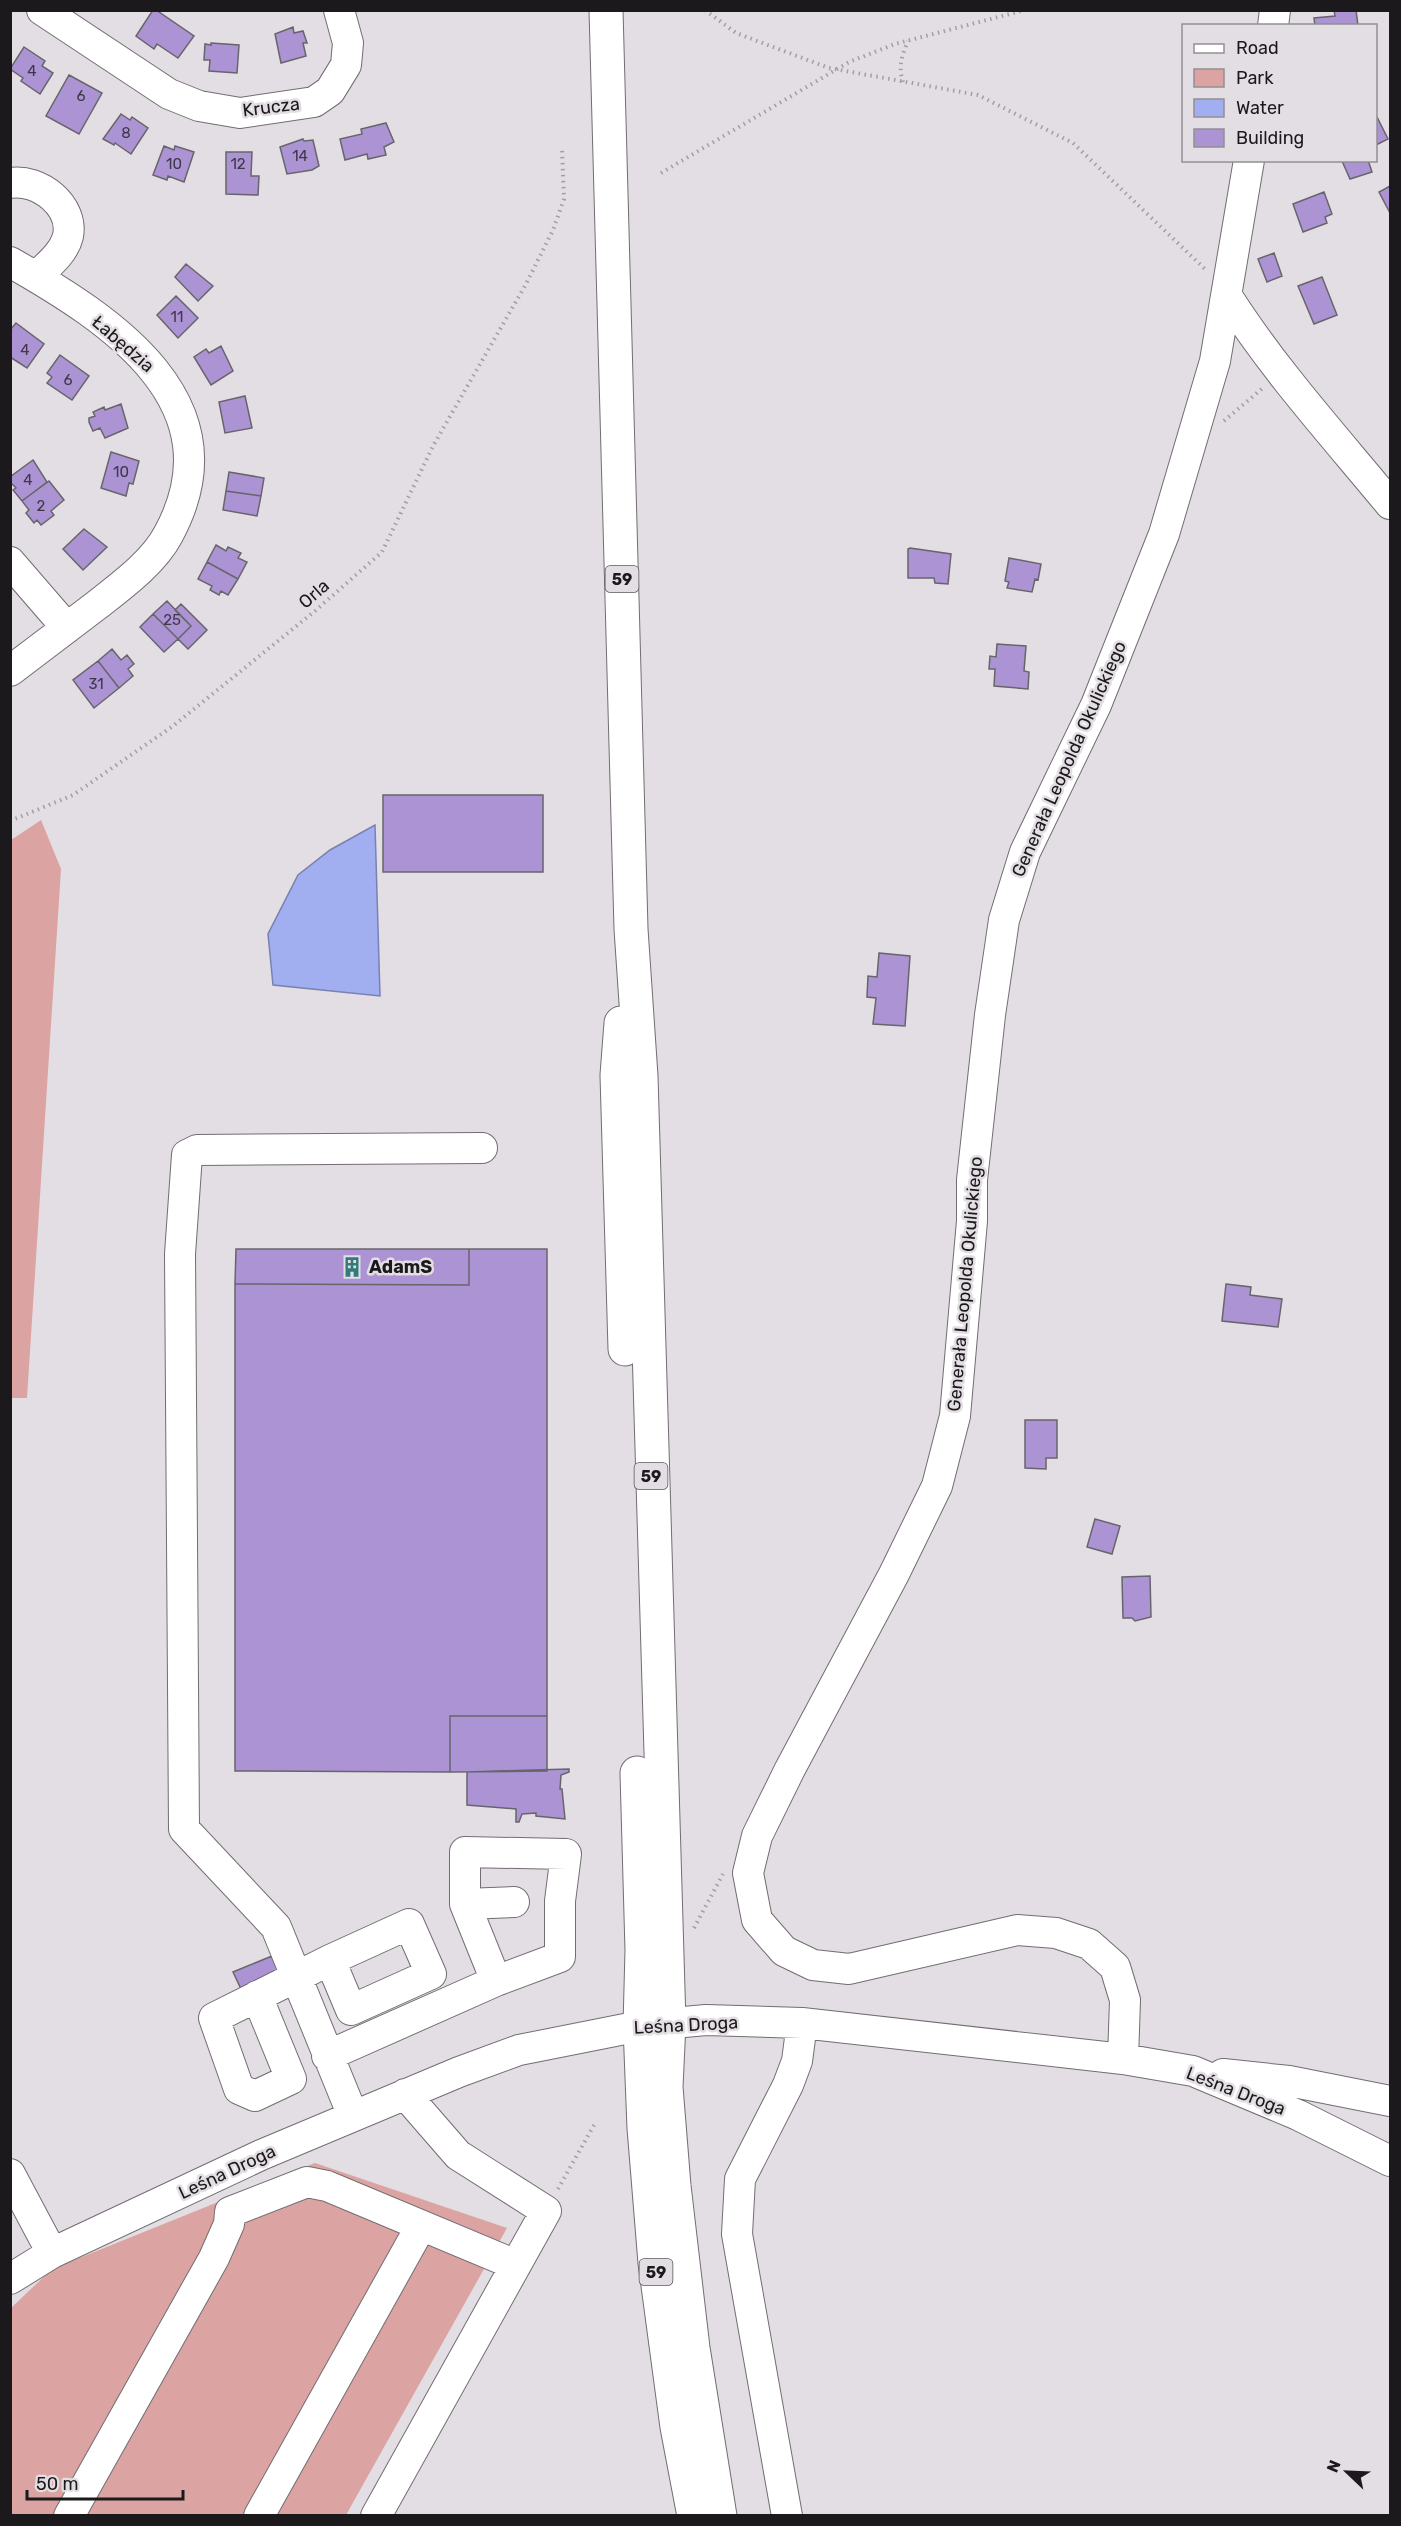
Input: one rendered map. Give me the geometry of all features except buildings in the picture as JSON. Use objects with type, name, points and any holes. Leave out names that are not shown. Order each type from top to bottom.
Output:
[{"type":"main road","name":"59","points":[[606,10],[631,929],[617,1075],[642,1950],[666,2087],[674,2186],[695,2359],[720,2516]]},
{"type":"main road","name":"59","points":[[654,2024],[644,2128],[655,2263],[677,2427],[694,2516]]},
{"type":"street","name":"Krucza","points":[[42,10],[169,94],[199,106],[240,113],[314,102],[330,91],[346,65],[348,43],[339,10]]},
{"type":"street","name":"Generała Leopolda Okulickiego","points":[[1122,2059],[1125,2000],[1115,1967],[1089,1944],[1056,1933],[1017,1930],[849,1969],[813,1965],[784,1951],[757,1920],[748,1874],[757,1836],[894,1574],[937,1486],[955,1416],[972,1221],[972,1180],[990,1015],[1004,920],[1025,852],[1096,705],[1164,534],[1215,361],[1249,162]]},
{"type":"street","points":[[10,183],[16,182],[40,188],[57,200],[67,219],[68,236],[59,255],[36,277]]},
{"type":"street","name":"Łabędzia","points":[[10,262],[36,277],[114,331],[156,371],[179,407],[190,448],[186,489],[167,536],[135,574],[10,671]]},
{"type":"street","points":[[1227,296],[1276,368],[1390,504]]},
{"type":"street","points":[[10,562],[67,628]]},
{"type":"street","points":[[353,2116],[276,1927],[184,1829],[180,1254],[188,1155],[197,1150],[482,1148]]},
{"type":"street","points":[[496,1982],[465,1904],[465,1852],[566,1854],[536,1901]]},
{"type":"street","points":[[327,2056],[496,1982],[560,1957],[536,1901]]},
{"type":"street","points":[[465,1904],[536,1901]]},
{"type":"street","points":[[257,1996],[330,1960]]},
{"type":"street","name":"Leśna Droga","points":[[10,2279],[52,2253],[261,2155],[405,2094],[519,2050],[654,2024],[706,2020],[802,2023],[1122,2059],[1193,2071],[1298,2115],[1390,2161]]},
{"type":"street","points":[[787,2516],[737,2234],[740,2179],[788,2085],[797,2061],[802,2023]]},
{"type":"street","points":[[1193,2071],[1289,2080],[1390,2101]]},
{"type":"street","points":[[376,2516],[546,2211],[458,2155],[405,2094]]},
{"type":"street","points":[[10,2174],[52,2253]]},
{"type":"street","points":[[69,2516],[214,2258],[229,2224],[230,2212],[307,2182],[327,2186],[516,2265]]},
{"type":"street","points":[[259,2516],[421,2226]]},
{"type":"path","points":[[705,10],[736,33],[836,69],[978,95],[1073,143],[1197,260],[1227,296]]},
{"type":"path","points":[[661,172],[849,62],[908,41],[1022,11]]},
{"type":"path","points":[[903,82],[900,71],[901,57],[908,41]]},
{"type":"path","name":"Orla","points":[[10,820],[73,795],[173,726],[315,611],[382,552],[433,446],[526,284],[553,230],[564,199],[562,149]]},
{"type":"path","points":[[1198,423],[1211,428],[1218,426],[1269,383]]},
{"type":"path","points":[[546,2211],[594,2125]]},
{"type":"green space","points":[[41,820],[61,869],[27,1398],[11,1398],[11,840]]},
{"type":"green space","points":[[315,2163],[507,2228],[346,2515],[11,2516],[11,2308],[52,2269]]},
{"type":"water","points":[[375,825],[380,996],[273,985],[268,934],[298,875],[330,850]]},
{"type":"place","name":"AdamS","points":[[352,1267]]}]
